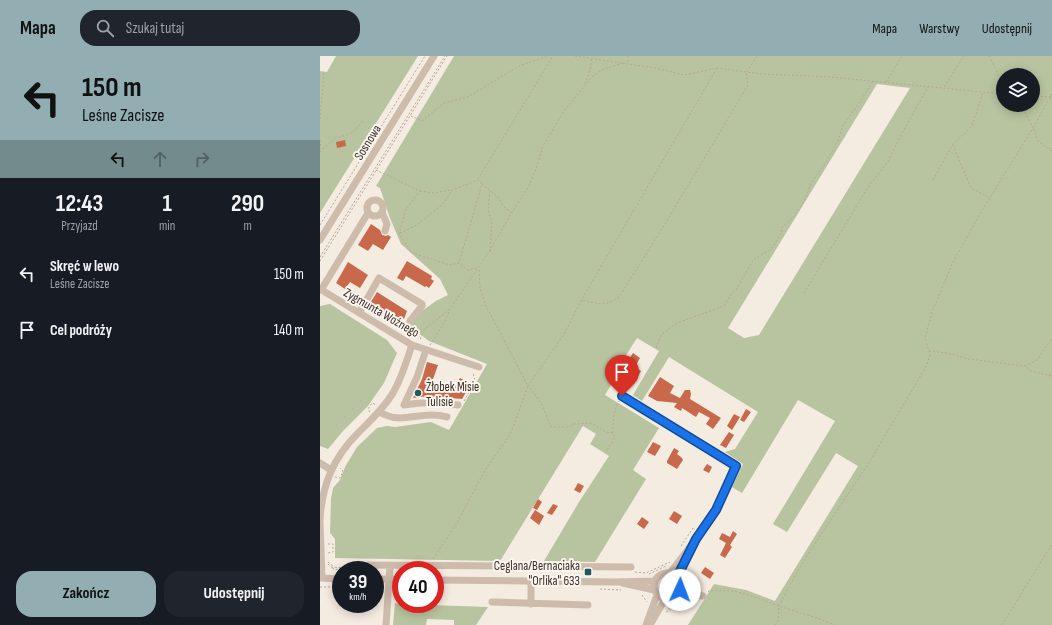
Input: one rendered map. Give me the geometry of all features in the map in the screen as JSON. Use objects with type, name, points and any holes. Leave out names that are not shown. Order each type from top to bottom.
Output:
[{"type":"street","name":"Sosnowa","points":[[320,240],[434,56]]},
{"type":"street","points":[[320,289],[368,213],[367,204],[372,200],[381,203],[383,209],[382,212],[387,224],[385,231]]},
{"type":"street","points":[[368,213],[377,216],[382,212]]},
{"type":"street","points":[[359,312],[379,278],[422,304],[410,321]]},
{"type":"street","name":"Zygmunta Woźnego","points":[[320,289],[412,345],[428,348],[476,366]]},
{"type":"street","points":[[332,578],[321,578],[324,558],[320,521],[324,491],[331,470],[348,444],[379,412],[391,396],[398,384],[412,345]]},
{"type":"street","points":[[428,348],[404,405],[427,402],[441,402],[458,405]]},
{"type":"street","points":[[622,396],[736,466],[716,510],[670,573]]},
{"type":"street","points":[[427,402],[428,415]]},
{"type":"street","points":[[379,412],[389,417],[396,418],[428,415],[447,417]]},
{"type":"street","points":[[320,463],[331,470]]},
{"type":"street","points":[[677,577],[698,536]]},
{"type":"street","points":[[384,566],[390,566],[386,625]]},
{"type":"street","points":[[444,566],[631,567]]},
{"type":"street","points":[[444,580],[615,582],[655,580],[661,574],[670,573],[677,577],[680,585],[678,594]]},
{"type":"street","points":[[384,579],[390,579]]},
{"type":"street","points":[[531,580],[531,604]]},
{"type":"street","points":[[646,625],[656,592],[655,580]]},
{"type":"street","points":[[615,582],[656,592],[665,599],[670,599],[678,594],[691,592]]},
{"type":"street","points":[[680,585],[691,592],[703,596]]},
{"type":"street","points":[[650,625],[665,599]]},
{"type":"street","points":[[492,602],[588,605]]},
{"type":"path","points":[[320,225],[425,56]]},
{"type":"path","points":[[320,261],[446,56]]},
{"type":"path","points":[[409,115],[422,121],[444,103],[468,97],[519,66],[548,56]]},
{"type":"path","points":[[376,169],[420,191],[433,193],[452,190],[478,180],[553,56]]},
{"type":"path","points":[[575,56],[625,62],[684,75],[717,68],[746,73],[886,82],[996,93]]},
{"type":"path","points":[[628,56],[628,63]]},
{"type":"path","points":[[582,300],[601,304],[611,302],[619,297],[668,219],[748,85],[746,73],[757,56]]},
{"type":"path","points":[[886,82],[902,56]]},
{"type":"path","points":[[943,88],[964,56]]},
{"type":"path","points":[[989,56],[996,70]]},
{"type":"path","points":[[585,84],[591,67],[592,58]]},
{"type":"path","points":[[417,335],[450,308],[490,252],[512,212],[529,186],[543,146],[564,111],[592,77],[601,70],[625,62]]},
{"type":"path","points":[[431,561],[457,523],[485,470],[511,433],[528,386],[564,334],[582,300],[717,68]]},
{"type":"path","points":[[320,119],[324,72]]},
{"type":"path","points":[[656,348],[663,333],[677,324],[694,316],[724,306],[731,294],[736,290],[753,260],[771,249],[781,234],[782,227],[794,218],[803,203],[812,182],[825,164],[838,141],[843,125],[860,102],[872,81]]},
{"type":"path","points":[[804,294],[868,187],[887,163],[928,86]]},
{"type":"path","points":[[933,180],[953,144],[972,126],[984,92]]},
{"type":"path","points":[[775,625],[778,621],[779,606],[791,583],[808,554],[870,461],[926,367],[930,354],[926,338],[935,305],[952,262],[1052,97],[1052,94]]},
{"type":"path","points":[[1040,96],[1052,97]]},
{"type":"path","points":[[1025,112],[1038,141],[1052,151]]},
{"type":"path","points":[[320,152],[335,138],[353,132],[363,121]]},
{"type":"path","points":[[320,140],[321,150]]},
{"type":"path","points":[[953,144],[971,188],[990,198]]},
{"type":"path","points":[[320,257],[376,169]]},
{"type":"path","points":[[478,180],[498,197],[504,207],[512,212]]},
{"type":"path","points":[[459,264],[482,184]]},
{"type":"path","points":[[399,234],[417,225],[444,203],[452,190]]},
{"type":"path","points":[[490,190],[488,210],[492,224],[490,252]]},
{"type":"path","points":[[399,234],[406,209],[420,191]]},
{"type":"path","points":[[399,234],[412,253],[450,265],[459,264],[466,270],[479,268]]},
{"type":"path","points":[[479,268],[480,288],[485,304],[528,386],[542,404],[550,425],[552,427],[569,427],[574,424],[592,423],[606,432],[613,434]]},
{"type":"path","points":[[428,348],[445,321],[450,308]]},
{"type":"path","points":[[409,337],[414,333],[421,337],[421,343]]},
{"type":"path","points":[[1025,366],[1037,360],[1052,338]]},
{"type":"path","points":[[929,351],[947,353],[969,359],[1025,366],[1030,370],[1052,376]]},
{"type":"path","points":[[458,405],[462,400],[464,401],[475,382],[472,369],[476,366]]},
{"type":"path","points":[[607,450],[615,438],[613,434],[613,418],[615,408],[622,396]]},
{"type":"path","points":[[370,414],[368,409],[372,403],[377,405],[381,403]]},
{"type":"path","points":[[332,479],[336,477],[340,478],[343,471],[339,466]]},
{"type":"path","points":[[681,546],[693,528],[698,536]]},
{"type":"path","points":[[326,542],[333,544],[333,552],[327,554],[324,558],[332,565]]},
{"type":"path","points":[[1002,625],[1052,544]]},
{"type":"path","points":[[664,613],[689,600],[692,584],[688,569]]},
{"type":"path","points":[[320,588],[332,587]]},
{"type":"path","points":[[595,589],[626,590]]},
{"type":"path","points":[[703,596],[710,590],[733,591],[814,616],[835,625]]},
{"type":"path","points":[[641,592],[648,605]]},
{"type":"green space","points":[[336,56],[418,56],[320,213],[320,71],[327,72]]},
{"type":"green space","points":[[454,56],[1052,56],[1052,625],[688,625],[714,584],[746,590],[775,601],[858,466],[836,453],[787,532],[773,524],[835,421],[798,400],[742,493],[732,487],[743,464],[725,452],[735,449],[758,412],[669,357],[642,401],[633,395],[659,351],[637,338],[611,379],[612,383],[605,395],[659,428],[633,470],[646,479],[595,562],[544,561],[579,502],[609,456],[590,444],[596,434],[583,426],[500,561],[335,558],[335,539],[330,533],[331,499],[333,488],[340,480],[345,467],[357,447],[377,428],[387,426],[395,427],[431,422],[449,430],[487,364],[429,341],[409,326],[422,311],[448,295],[440,279],[401,244],[380,188],[376,186]],"holes":[[[877,84],[910,88],[759,335],[744,338],[728,328]]]},
{"type":"green space","points":[[330,304],[387,340],[397,353],[384,383],[368,406],[343,431],[328,449],[320,446],[320,306]]},
{"type":"green space","points":[[444,605],[488,607],[476,625],[454,625],[454,620],[427,619],[426,625],[393,625],[394,613],[444,613]]},
{"type":"building","points":[[345,140],[346,146],[337,148],[336,142]]},
{"type":"building","points":[[371,224],[380,230],[382,235],[388,235],[391,237],[383,250],[373,244],[368,251],[358,245]]},
{"type":"building","points":[[407,261],[432,276],[431,279],[434,281],[429,288],[406,276],[403,281],[397,278]]},
{"type":"building","points":[[348,262],[368,275],[360,288],[350,282],[345,289],[336,283]]},
{"type":"building","points":[[377,292],[407,311],[404,319],[401,317],[398,322],[369,305]]},
{"type":"building","points":[[633,353],[640,358],[635,367],[641,371],[637,378],[630,373],[627,377],[620,373]]},
{"type":"building","points":[[427,362],[438,365],[432,382],[456,385],[460,378],[471,384],[462,399],[428,396],[413,398],[422,379]]},
{"type":"building","points":[[660,377],[674,386],[670,393],[680,398],[685,390],[690,390],[690,399],[721,418],[713,429],[706,424],[710,418],[699,412],[696,417],[682,408],[681,411],[674,407],[677,403],[657,401],[648,396]]},
{"type":"building","points":[[746,409],[751,412],[744,422],[740,420]]},
{"type":"building","points":[[734,414],[740,417],[732,430],[727,426]]},
{"type":"building","points":[[729,432],[734,435],[726,448],[720,445]]},
{"type":"building","points":[[653,442],[661,446],[655,456],[647,452]]},
{"type":"building","points":[[674,448],[679,451],[677,454],[683,460],[677,469],[667,463]]},
{"type":"building","points":[[707,464],[712,467],[709,473],[703,470]]},
{"type":"building","points":[[578,483],[584,486],[580,493],[574,490]]},
{"type":"building","points":[[538,499],[542,502],[537,510],[533,508]]},
{"type":"building","points":[[553,504],[558,506],[552,515],[547,513]]},
{"type":"building","points":[[535,510],[544,516],[539,525],[530,518]]},
{"type":"building","points":[[674,511],[682,516],[677,524],[669,519]]},
{"type":"building","points":[[642,517],[649,522],[644,529],[637,524]]},
{"type":"building","points":[[733,531],[737,534],[730,545],[732,547],[725,558],[720,555],[726,543],[719,539],[722,533],[730,537]]},
{"type":"building","points":[[705,567],[714,573],[710,579],[701,573]]},
{"type":"place","name":"Żłobek Misie Tulisie","points":[[418,393]]},
{"type":"place","name":"Ceglana/Bernaciaka \"Orlika\" 633","points":[[588,572]]},
{"type":"route","points":[[622,396],[736,466],[716,510],[696,539],[677,577],[680,590]]}]
